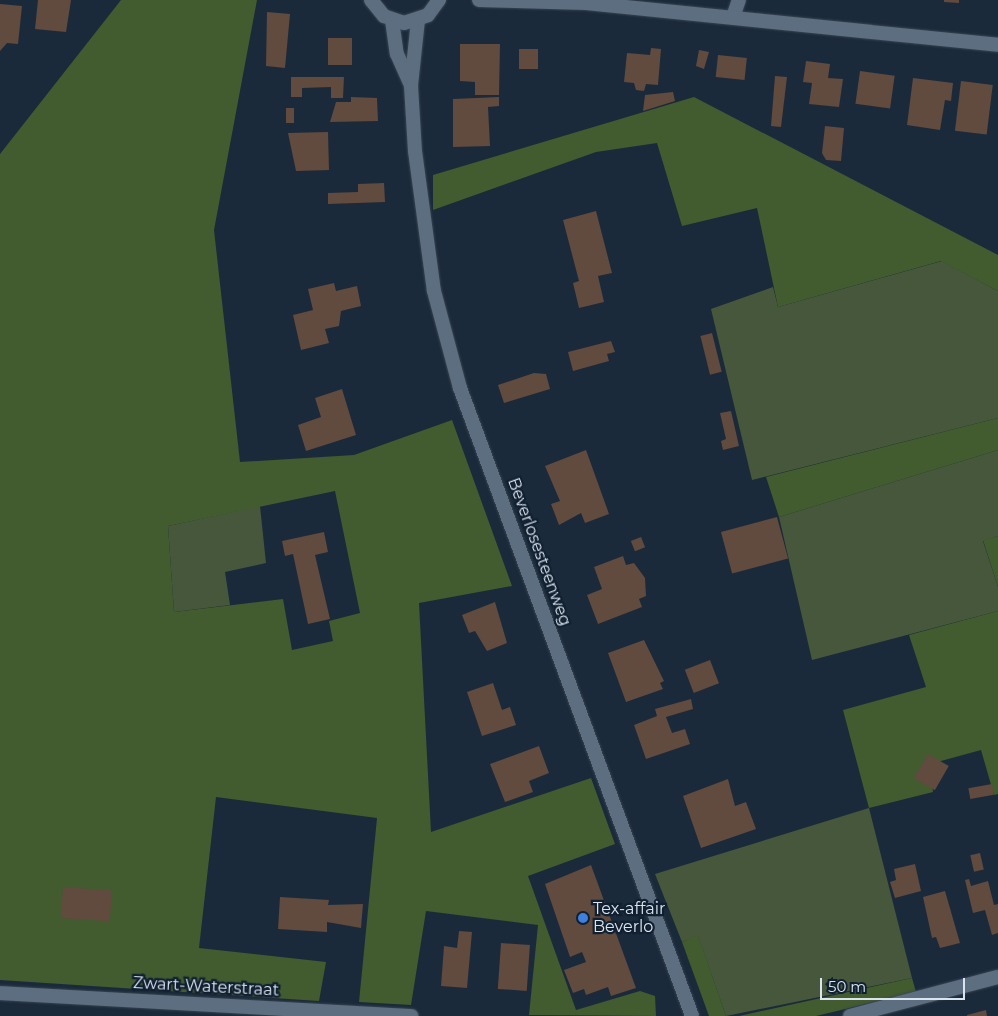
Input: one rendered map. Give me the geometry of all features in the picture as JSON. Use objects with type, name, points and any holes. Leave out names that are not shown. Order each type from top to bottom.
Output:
[{"type":"street","points":[[371,0],[392,20],[418,20],[439,0]]},
{"type":"street","points":[[480,0],[586,3],[998,45]]},
{"type":"street","points":[[570,0],[586,3]]},
{"type":"street","points":[[734,17],[739,0]]},
{"type":"street","name":"Beverlosesteenweg","points":[[392,20],[397,54],[411,86]]},
{"type":"street","name":"Beverlosesteenweg","points":[[418,20],[411,86],[415,151],[434,291],[460,388],[692,1016]]},
{"type":"street","points":[[850,1016],[998,977]]},
{"type":"street","name":"Zwart-Waterstraat","points":[[0,993],[411,1016]]},
{"type":"green space","points":[[121,0],[257,0],[214,230],[240,462],[354,455],[452,420],[512,586],[419,603],[431,832],[591,778],[615,844],[528,876],[576,1010],[640,991],[655,996],[656,1016],[529,1015],[538,925],[426,911],[411,1005],[359,1002],[377,818],[216,797],[199,948],[326,962],[319,1001],[0,980],[0,154]],"holes":[[[335,491],[360,613],[329,621],[333,641],[292,650],[283,599],[174,612],[168,526]]]},
{"type":"green space","points":[[694,97],[998,255],[998,291],[941,261],[778,307],[757,208],[682,226],[657,143],[596,152],[433,210],[433,175]]},
{"type":"green space","points":[[942,261],[998,291],[998,418],[752,480],[711,309],[773,287],[778,307]]},
{"type":"green space","points":[[998,418],[998,450],[779,517],[766,477]]},
{"type":"green space","points":[[998,450],[998,536],[983,541],[998,587],[998,611],[812,660],[779,517]]},
{"type":"green space","points":[[260,506],[266,563],[225,572],[230,605],[174,612],[168,526]]},
{"type":"green space","points":[[998,536],[998,587],[983,540]]},
{"type":"green space","points":[[998,611],[998,794],[994,795],[981,750],[930,764],[933,792],[869,808],[843,710],[926,687],[909,635]]},
{"type":"green space","points":[[869,808],[912,978],[726,1016],[698,936],[682,942],[655,874]]},
{"type":"green space","points":[[698,935],[726,1016],[709,1016],[682,942]]},
{"type":"green space","points":[[912,978],[916,992],[816,1016],[739,1016]]},
{"type":"building","points":[[38,0],[71,0],[66,32],[35,29]]},
{"type":"building","points":[[944,0],[959,0],[959,3],[944,2]]},
{"type":"building","points":[[0,4],[22,6],[18,44],[7,43],[0,51]]},
{"type":"building","points":[[267,12],[290,14],[285,68],[266,66]]},
{"type":"building","points":[[328,38],[352,38],[352,65],[328,65]]},
{"type":"building","points":[[460,44],[500,44],[499,95],[475,95],[475,82],[460,81]]},
{"type":"building","points":[[651,48],[661,49],[658,85],[646,84],[644,91],[636,90],[634,83],[624,82],[627,53],[650,55]]},
{"type":"building","points":[[519,49],[538,49],[538,69],[519,69]]},
{"type":"building","points":[[699,50],[709,52],[704,69],[696,66]]},
{"type":"building","points":[[718,55],[747,58],[745,80],[716,77]]},
{"type":"building","points":[[806,61],[830,64],[828,78],[843,79],[839,107],[809,104],[812,83],[803,82]]},
{"type":"building","points":[[860,71],[895,76],[890,109],[855,104]]},
{"type":"building","points":[[775,76],[787,77],[781,127],[771,126]]},
{"type":"building","points":[[291,77],[344,77],[343,98],[331,98],[331,87],[302,88],[302,97],[291,97]]},
{"type":"building","points":[[913,78],[953,83],[951,101],[945,100],[940,130],[907,125]]},
{"type":"building","points":[[961,81],[993,85],[987,135],[955,131]]},
{"type":"building","points":[[673,92],[675,101],[643,111],[645,95]]},
{"type":"building","points":[[351,97],[377,98],[378,121],[330,122],[336,102],[351,102]]},
{"type":"building","points":[[499,97],[499,106],[488,107],[490,146],[453,147],[453,99]]},
{"type":"building","points":[[286,108],[294,108],[294,123],[286,123]]},
{"type":"building","points":[[825,126],[844,128],[841,161],[826,160],[822,153]]},
{"type":"building","points":[[328,132],[329,170],[296,171],[288,133]]},
{"type":"building","points":[[384,183],[385,202],[328,204],[328,193],[358,192],[358,184]]},
{"type":"building","points":[[596,211],[612,273],[598,276],[604,302],[579,308],[573,283],[579,281],[563,220]]},
{"type":"building","points":[[334,283],[336,291],[357,286],[361,306],[341,311],[339,326],[325,329],[329,343],[301,350],[293,315],[313,310],[308,289]]},
{"type":"building","points":[[712,333],[722,372],[710,375],[700,336]]},
{"type":"building","points":[[611,341],[615,352],[607,354],[609,361],[573,371],[568,352]]},
{"type":"building","points":[[534,373],[546,374],[550,389],[504,403],[498,385]]},
{"type":"building","points":[[342,389],[356,435],[306,451],[298,425],[321,417],[315,398]]},
{"type":"building","points":[[731,411],[739,446],[723,450],[721,441],[726,439],[720,413]]},
{"type":"building","points":[[586,450],[609,514],[585,523],[581,513],[559,525],[551,504],[560,501],[545,466]]},
{"type":"building","points":[[777,517],[788,559],[732,574],[721,532]]},
{"type":"building","points":[[324,532],[328,552],[315,555],[330,619],[308,624],[293,554],[285,556],[282,541]]},
{"type":"building","points":[[641,537],[645,547],[635,551],[631,541]]},
{"type":"building","points":[[623,556],[626,565],[634,563],[645,578],[646,596],[639,599],[642,607],[598,624],[587,595],[602,589],[594,567]]},
{"type":"building","points":[[495,602],[507,643],[487,651],[475,631],[469,633],[462,615]]},
{"type":"building","points":[[644,640],[664,681],[660,683],[663,689],[626,702],[608,653]]},
{"type":"building","points":[[710,660],[719,683],[694,693],[685,670]]},
{"type":"building","points":[[493,683],[502,710],[510,707],[516,725],[482,736],[467,692]]},
{"type":"building","points":[[691,699],[693,709],[666,717],[672,733],[685,729],[690,744],[646,759],[634,725],[657,716],[655,709]]},
{"type":"building","points":[[539,746],[549,773],[529,781],[533,792],[505,802],[490,764]]},
{"type":"building","points":[[928,754],[949,766],[935,790],[914,778]]},
{"type":"building","points":[[728,779],[735,806],[746,802],[756,829],[701,848],[683,796]]},
{"type":"building","points":[[992,784],[994,795],[970,799],[968,788]]},
{"type":"building","points":[[980,853],[984,870],[974,872],[970,855]]},
{"type":"building","points":[[915,864],[921,891],[895,898],[890,882],[896,880],[894,869]]},
{"type":"building","name":"Tex-affair Beverlo","points":[[591,865],[636,988],[611,996],[608,987],[586,995],[584,989],[573,993],[564,970],[586,962],[582,952],[570,957],[545,884]]},
{"type":"building","points":[[969,879],[971,886],[988,881],[994,905],[998,904],[998,933],[992,935],[985,910],[973,913],[965,880]]},
{"type":"building","points":[[63,887],[112,890],[110,921],[61,918]]},
{"type":"building","points":[[945,891],[960,943],[940,948],[936,937],[932,938],[923,897]]},
{"type":"building","points":[[280,897],[329,900],[328,905],[363,904],[361,928],[327,922],[327,932],[278,929]]},
{"type":"building","points":[[459,931],[472,932],[467,988],[441,986],[444,946],[457,948]]},
{"type":"building","points":[[501,943],[530,945],[527,991],[498,989]]},
{"type":"building","points":[[986,1010],[987,1016],[967,1016],[967,1015]]},
{"type":"place","name":"Tex-affair Beverlo","points":[[583,918]]}]
